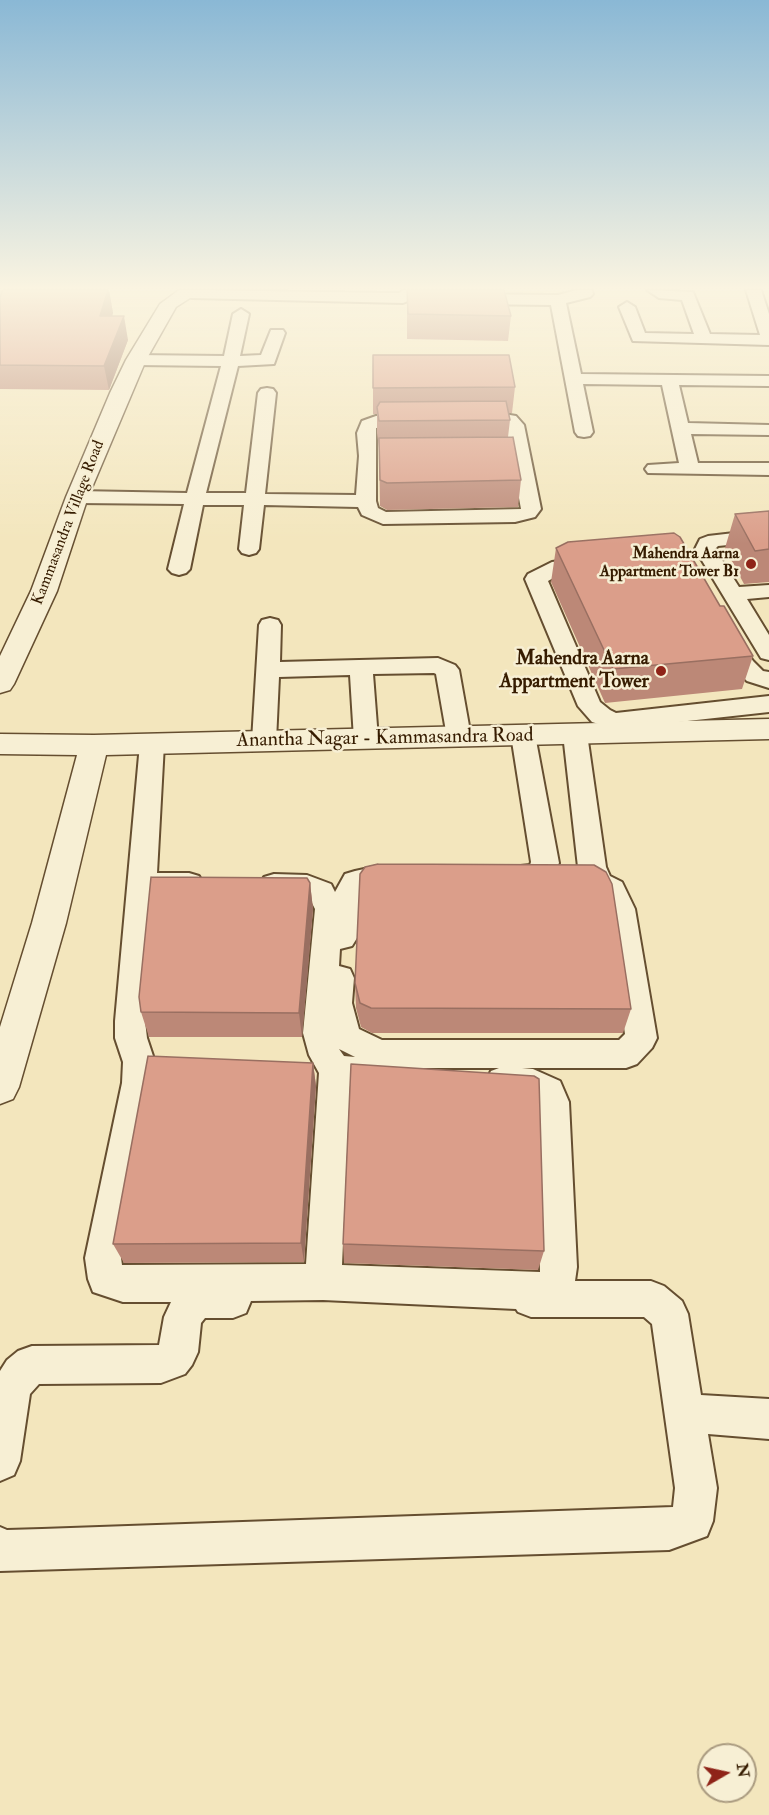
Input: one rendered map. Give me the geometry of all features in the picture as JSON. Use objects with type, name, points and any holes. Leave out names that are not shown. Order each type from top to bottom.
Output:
[{"type":"street","name":"Kammasandra Village Road","points":[[0,684],[44,591],[77,497],[129,375]]},
{"type":"street","points":[[179,569],[227,375]]},
{"type":"street","points":[[573,375],[584,432]]},
{"type":"street","points":[[574,379],[769,381]]},
{"type":"street","points":[[669,380],[690,469]]},
{"type":"street","points":[[249,549],[267,393]]},
{"type":"street","points":[[432,420],[376,421],[368,425],[366,501],[369,511],[383,518],[515,516],[528,513],[531,508],[516,425],[510,420],[455,420]]},
{"type":"street","points":[[681,428],[769,430]]},
{"type":"street","points":[[497,455],[521,455]]},
{"type":"street","points":[[368,456],[392,456]]},
{"type":"street","points":[[655,469],[769,469]]},
{"type":"street","points":[[77,497],[366,501]]},
{"type":"street","points":[[769,535],[715,540],[707,543],[705,549],[733,594],[760,621],[769,653]]},
{"type":"street","points":[[615,561],[559,566],[536,579],[590,706],[601,716],[615,721],[769,704]]},
{"type":"street","points":[[733,594],[769,591]]},
{"type":"street","points":[[714,617],[745,666],[755,676],[769,680]]},
{"type":"street","points":[[264,741],[270,624]]},
{"type":"street","points":[[268,670],[438,665],[447,670],[459,737]]},
{"type":"street","points":[[361,668],[366,739]]},
{"type":"street","points":[[741,730],[741,718],[769,714]]},
{"type":"street","name":"Anantha Nagar - Kammasandra Road","points":[[0,744],[152,744],[769,729]]},
{"type":"street","points":[[423,877],[378,877],[355,882],[345,900],[337,1003],[346,1037],[379,1054],[626,1054],[641,1038],[621,909],[612,890],[600,883],[592,867],[575,734]]},
{"type":"street","points":[[492,876],[538,875],[544,863],[523,735]]},
{"type":"street","points":[[152,744],[130,1021],[131,1038],[139,1062],[138,1083],[103,1258],[106,1279],[123,1284],[323,1282],[537,1291],[556,1284],[559,1267],[553,1102],[549,1091],[533,1083],[335,1070]]},
{"type":"street","points":[[0,1087],[49,923],[94,745]]},
{"type":"street","points":[[142,884],[213,884]]},
{"type":"street","points":[[248,885],[308,886],[321,892],[329,909],[320,1033],[325,1055],[335,1070],[323,1282]]},
{"type":"street","points":[[0,1461],[12,1387],[21,1374],[32,1365],[161,1364],[171,1360],[178,1352],[183,1317],[190,1306],[199,1300],[651,1299],[669,1314],[696,1488],[692,1521],[669,1529],[42,1551],[2,1551],[0,1548]]},
{"type":"street","points":[[684,1413],[769,1419]]},
{"type":"building","points":[[373,375],[513,375],[515,387],[373,388]]},
{"type":"building","points":[[506,401],[510,420],[379,421],[377,407],[380,402]]},
{"type":"building","points":[[513,437],[521,480],[387,483],[380,480],[379,438]]},
{"type":"building","points":[[769,511],[769,549],[755,551],[735,514]]},
{"type":"building","points":[[674,533],[680,537],[720,606],[724,606],[753,656],[613,669],[556,548],[568,542]]},
{"type":"building","points":[[378,864],[594,865],[606,872],[612,884],[631,1009],[371,1008],[360,1003],[355,983],[360,874],[365,867]]},
{"type":"building","points":[[151,877],[307,878],[310,883],[299,1013],[141,1012],[139,997]]},
{"type":"building","points":[[148,1056],[313,1063],[301,1243],[113,1244]]},
{"type":"building","points":[[351,1064],[534,1076],[539,1079],[544,1251],[343,1244]]},
{"type":"place","name":"Mahendra Aarna Appartment Tower B1","points":[[751,564]]},
{"type":"place","name":"Mahendra Aarna Appartment Tower","points":[[661,671]]}]
